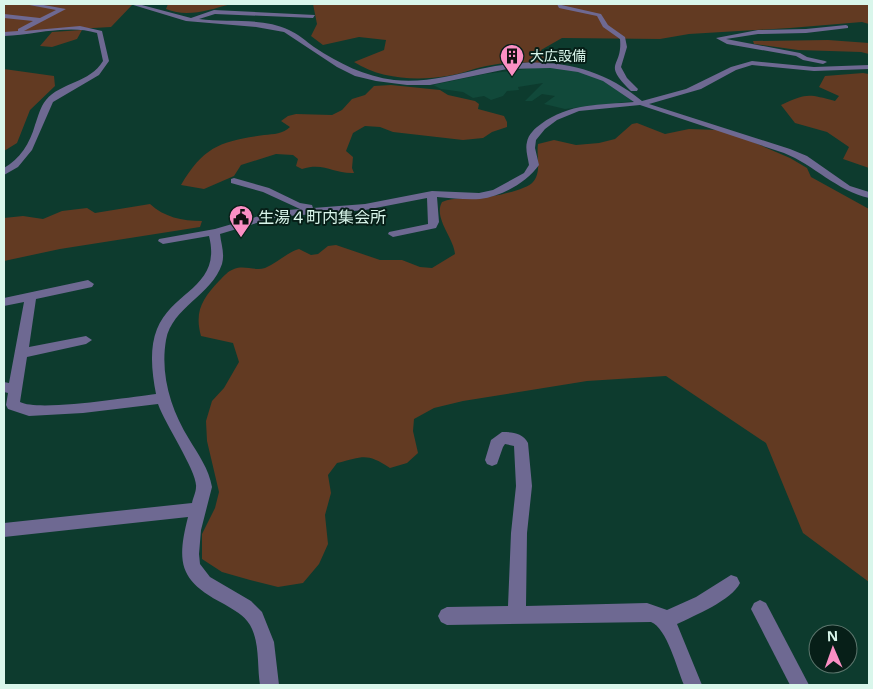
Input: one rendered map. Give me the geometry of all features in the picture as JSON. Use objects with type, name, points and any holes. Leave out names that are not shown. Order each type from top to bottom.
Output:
[{"type":"street","points":[[14,33],[63,8],[27,4]]},
{"type":"street","points":[[133,4],[166,15],[190,20],[254,24],[277,28],[286,31],[352,71],[374,78],[407,83],[458,78],[510,66],[550,66],[581,71],[607,79],[622,88],[640,103],[804,158],[847,188],[869,195]]},
{"type":"street","points":[[560,4],[561,7],[599,15],[605,26],[623,38],[624,53],[616,67],[622,78],[644,98],[640,103]]},
{"type":"street","points":[[256,14],[265,9]]},
{"type":"street","points":[[190,20],[214,12],[312,16]]},
{"type":"street","points":[[4,16],[41,20]]},
{"type":"street","points":[[846,27],[806,31],[758,32],[719,38],[727,42],[798,54],[805,59],[869,69]]},
{"type":"street","points":[[4,34],[82,28],[96,30],[100,32],[106,63],[95,76],[65,89],[45,105],[37,132],[21,160],[16,166],[4,172]]},
{"type":"street","points":[[164,241],[216,232],[276,214],[340,210],[432,194],[479,196],[496,192],[527,175],[534,165],[531,144],[533,136],[552,119],[565,112],[578,108],[640,103],[702,86],[724,71],[746,64],[814,69],[857,68]]},
{"type":"street","points":[[234,181],[266,190],[298,206],[376,205]]},
{"type":"street","points":[[393,234],[435,230],[432,194]]},
{"type":"street","points":[[216,232],[214,234],[219,255],[212,273],[175,309],[167,320],[160,338],[159,383],[178,434],[203,478],[204,487],[191,541],[190,558],[194,572],[205,584],[249,609],[257,620],[262,633],[269,685]]},
{"type":"street","points":[[4,302],[88,284]]},
{"type":"street","points":[[31,297],[23,353],[10,388],[14,405],[21,410],[93,407],[163,398]]},
{"type":"street","points":[[23,353],[86,340]]},
{"type":"street","points":[[492,460],[496,444],[502,438],[512,438],[521,443],[524,486],[519,533],[517,614]]},
{"type":"street","points":[[4,530],[198,509]]},
{"type":"street","points":[[666,620],[702,603],[731,583]]},
{"type":"street","points":[[760,609],[800,685]]},
{"type":"street","points":[[447,616],[647,612],[660,615],[666,620],[692,685]]},
{"type":"shaded area","points":[[4,4],[133,4],[111,27],[4,33]]},
{"type":"shaded area","points":[[168,4],[231,4],[206,11],[182,13],[166,9]]},
{"type":"shaded area","points":[[313,4],[869,4],[869,24],[862,22],[689,34],[660,39],[562,38],[541,50],[549,63],[499,64],[435,78],[411,78],[375,72],[354,62],[384,50],[386,40],[359,37],[323,45],[311,36],[317,24]]},
{"type":"shaded area","points":[[82,30],[77,39],[52,47],[40,46],[52,32]]},
{"type":"shaded area","points":[[828,40],[869,43],[869,54],[861,52],[798,50],[754,44],[753,41]]},
{"type":"shaded area","points":[[542,67],[590,73],[607,79],[634,101],[565,109],[544,104],[555,96],[542,94],[532,101],[525,101],[543,83],[518,87],[519,90],[507,91],[503,96],[491,100],[484,96],[473,98],[463,92],[441,89],[433,85],[485,74]]},
{"type":"shaded area","points":[[4,69],[54,76],[55,86],[30,110],[17,143],[4,151]]},
{"type":"shaded area","points":[[869,74],[869,168],[843,159],[849,147],[827,132],[795,123],[781,105],[797,98],[808,96],[835,101],[839,96],[819,87],[825,76]]},
{"type":"shaded area","points":[[391,85],[440,90],[448,95],[475,101],[479,104],[478,109],[504,116],[507,127],[492,132],[483,138],[463,140],[393,132],[380,127],[365,126],[353,133],[346,151],[353,157],[352,168],[354,173],[340,172],[323,167],[302,169],[296,166],[298,159],[293,155],[276,154],[241,165],[234,176],[204,189],[181,185],[189,172],[206,154],[225,143],[284,131],[290,127],[281,121],[288,116],[296,114],[332,115],[342,110],[352,99],[365,95],[374,86]]},
{"type":"shaded area","points":[[637,123],[665,134],[689,129],[718,130],[746,139],[790,158],[807,168],[811,177],[869,209],[869,582],[803,533],[766,443],[666,376],[587,381],[463,401],[434,408],[414,419],[413,431],[418,453],[407,463],[390,468],[375,460],[364,457],[337,463],[328,475],[331,493],[325,515],[328,544],[319,564],[303,583],[278,587],[222,572],[202,559],[202,534],[215,508],[219,492],[207,441],[206,421],[212,401],[224,388],[239,362],[233,343],[201,336],[199,312],[204,299],[213,287],[230,271],[238,268],[265,268],[299,249],[311,255],[318,254],[328,246],[336,245],[380,260],[402,260],[420,267],[432,268],[455,254],[440,215],[442,202],[452,199],[493,196],[524,188],[536,178],[538,144],[554,140],[576,145],[599,143],[615,139],[632,124]]},
{"type":"shaded area","points":[[150,204],[161,212],[174,217],[202,221],[200,227],[60,249],[4,261],[4,218],[23,216],[43,219],[62,211],[87,208],[95,213]]},
{"type":"place","name":"大広設備","points":[[512,77]]},
{"type":"place","name":"生湯４町内集会所","points":[[241,238]]}]
